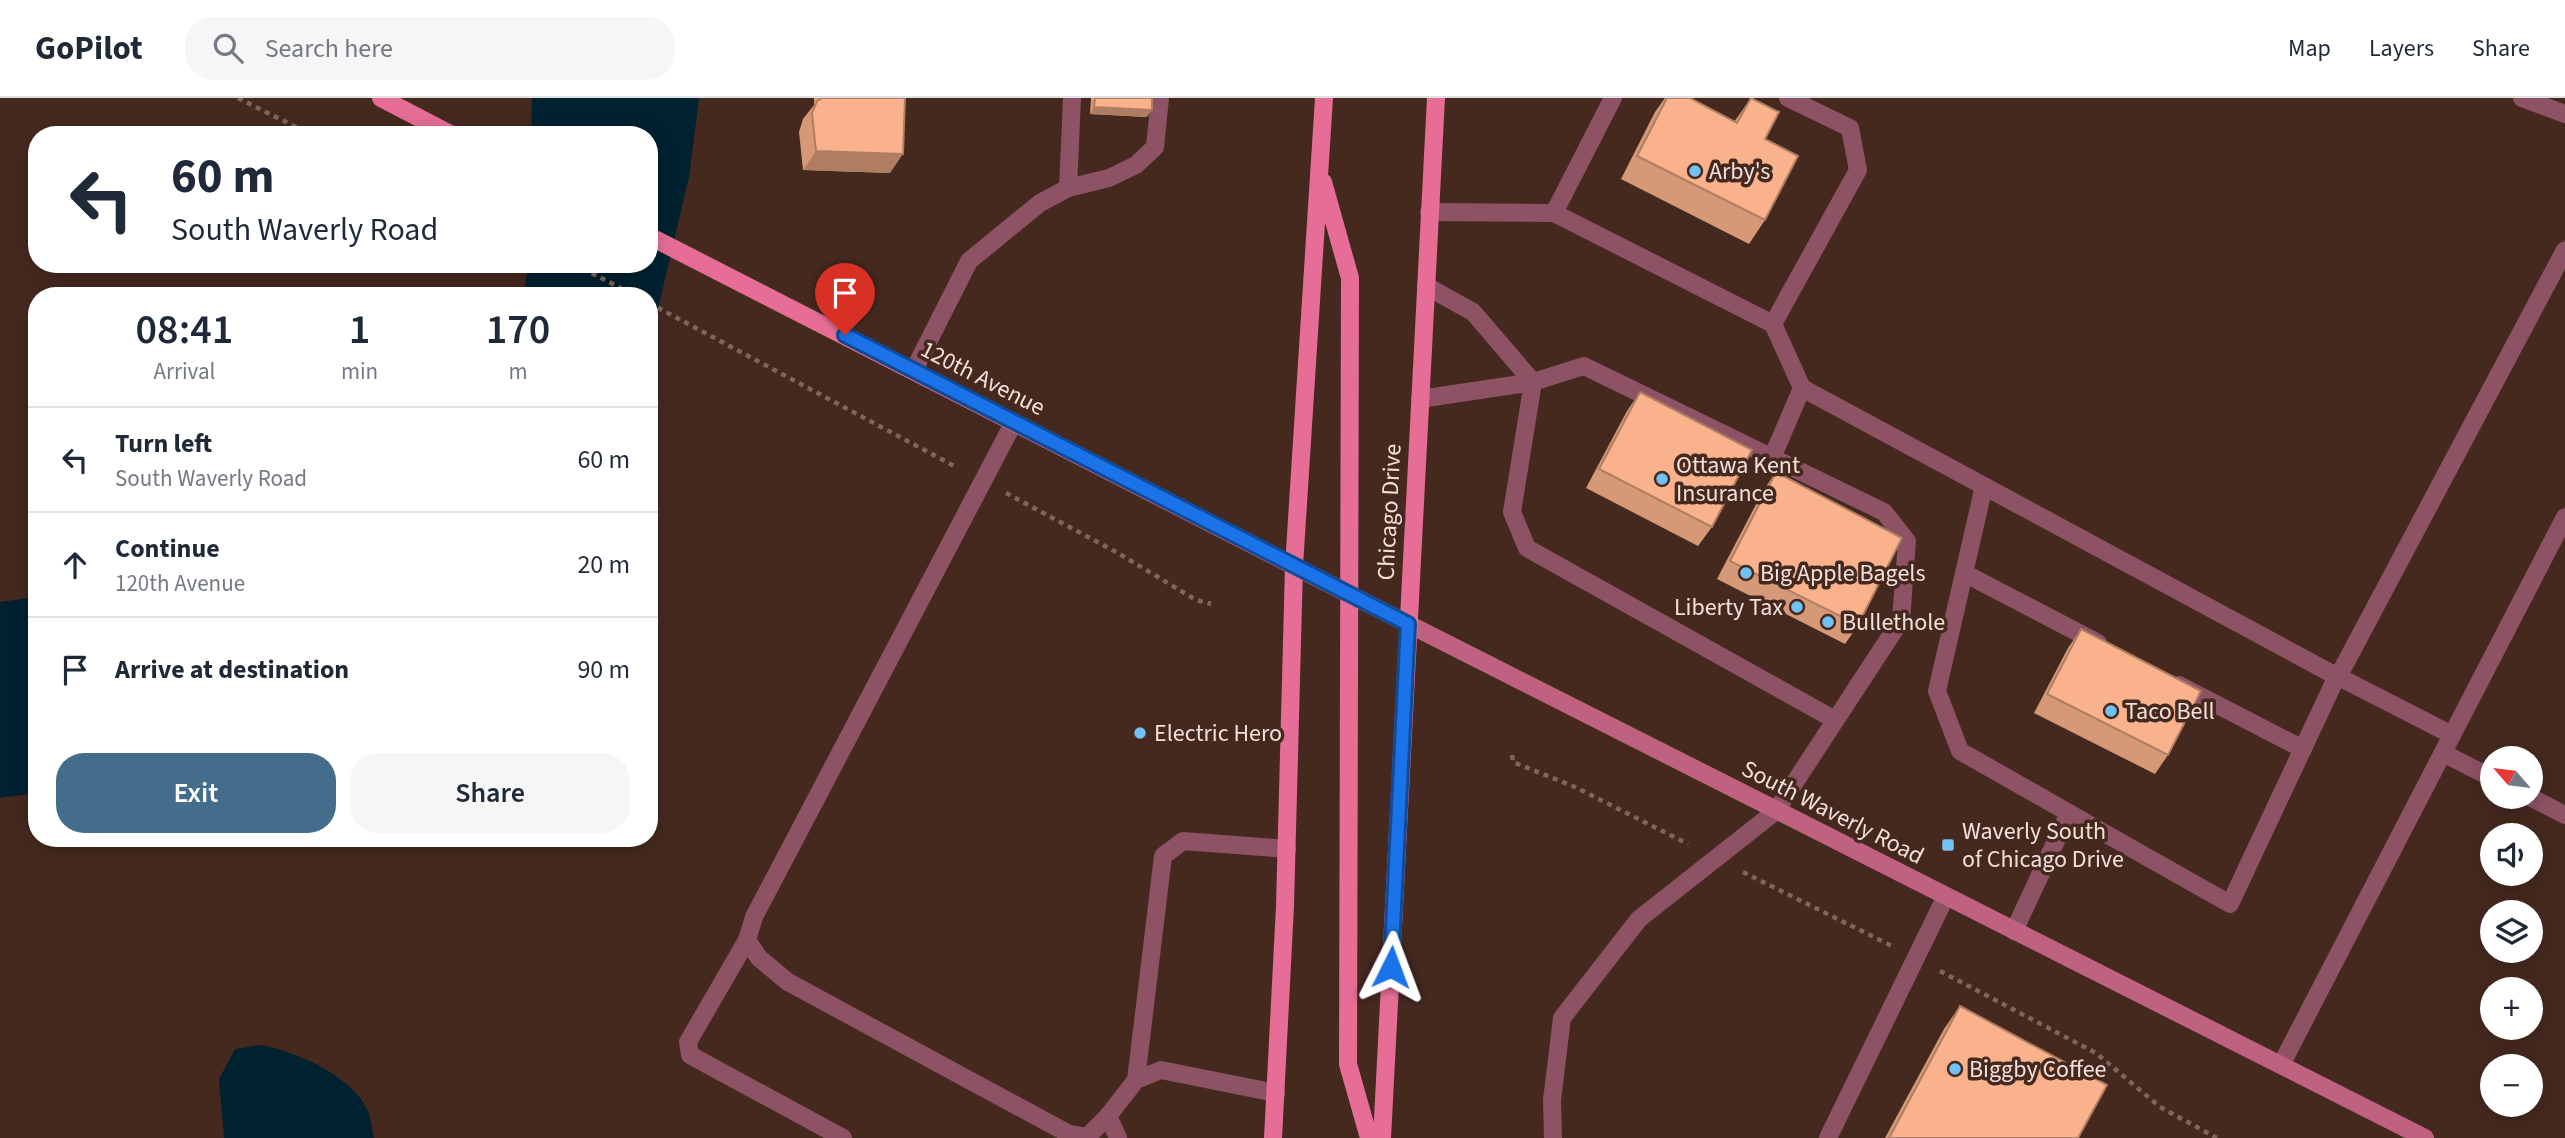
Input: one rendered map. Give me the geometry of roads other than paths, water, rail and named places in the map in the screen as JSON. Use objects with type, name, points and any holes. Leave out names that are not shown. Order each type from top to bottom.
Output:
[{"type":"main road","points":[[381,98],[435,126]]},
{"type":"main road","points":[[1273,1138],[1287,849],[1294,566],[1324,98]]},
{"type":"main road","name":"Chicago Drive","points":[[1382,1138],[1436,98]]},
{"type":"main road","points":[[1320,170],[1350,278],[1348,1064],[1369,1138]]},
{"type":"main road","name":"120th Avenue","points":[[658,241],[1294,566]]},
{"type":"main road","name":"South Waverly Road","points":[[1294,566],[2425,1138]]},
{"type":"lane","points":[[1068,188],[1072,98]]},
{"type":"lane","points":[[914,370],[969,261],[1040,203],[1068,188],[1109,178],[1136,165],[1155,147],[1160,98]]},
{"type":"lane","points":[[1554,213],[1613,98]]},
{"type":"lane","points":[[1773,324],[1858,170],[1850,128],[1788,98]]},
{"type":"lane","points":[[2522,98],[2565,114]]},
{"type":"lane","points":[[1429,212],[1554,213],[1773,324],[1802,388],[2338,677],[2452,735]]},
{"type":"lane","points":[[1984,486],[1937,691],[1960,751],[2230,904],[2338,677],[2565,250]]},
{"type":"lane","points":[[1426,286],[1473,312],[1533,382],[1512,512],[1527,548],[1835,720]]},
{"type":"lane","points":[[1420,399],[1533,382],[1584,366],[1884,512],[1907,541],[1901,620],[1776,811],[1639,919],[1562,1018],[1552,1100],[1553,1138]]},
{"type":"lane","points":[[1772,458],[1802,388]]},
{"type":"lane","points":[[843,1138],[690,1055],[688,1042],[747,940],[754,917],[1014,422]]},
{"type":"lane","points":[[2281,1065],[2565,517]]},
{"type":"lane","points":[[1964,573],[2109,649]]},
{"type":"lane","points":[[2158,674],[2303,749]]},
{"type":"lane","points":[[2443,753],[2480,772]]},
{"type":"lane","points":[[2543,804],[2565,815]]},
{"type":"lane","points":[[2014,931],[2070,813]]},
{"type":"lane","points":[[1136,1080],[1163,856],[1183,841],[1287,849]]},
{"type":"lane","points":[[1828,1138],[1947,897]]},
{"type":"lane","points":[[747,940],[759,958],[788,982],[1069,1134],[1087,1137],[1108,1116],[1136,1080],[1161,1070],[1276,1093]]},
{"type":"lane","points":[[1108,1116],[1118,1138]]},
{"type":"water","points":[[532,98],[699,98],[689,177],[658,309],[658,287],[525,287],[527,273],[658,273],[658,126],[531,126]]},
{"type":"water","points":[[28,598],[28,794],[0,798],[0,602]]},
{"type":"water","points":[[261,1045],[306,1059],[349,1086],[368,1111],[374,1138],[224,1138],[219,1079],[235,1049]]},
{"type":"place","name":"Arby's","points":[[1695,171]]},
{"type":"place","name":"Ottawa Kent Insurance","points":[[1662,479]]},
{"type":"place","name":"Big Apple Bagels","points":[[1746,573]]},
{"type":"place","name":"Liberty Tax","points":[[1797,607]]},
{"type":"place","name":"Bullethole","points":[[1828,622]]},
{"type":"place","name":"Taco Bell","points":[[2111,711]]},
{"type":"place","name":"Electric Hero","points":[[1140,733]]},
{"type":"place","name":"Waverly South of Chicago Drive","points":[[1948,845]]},
{"type":"place","name":"Biggby Coffee","points":[[1955,1069]]}]
